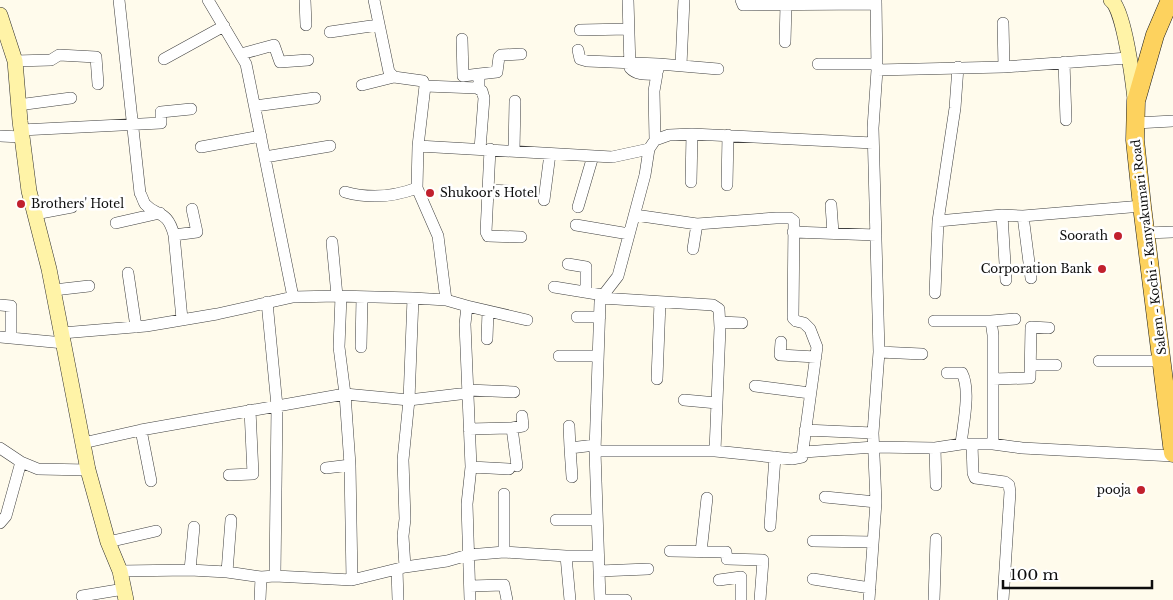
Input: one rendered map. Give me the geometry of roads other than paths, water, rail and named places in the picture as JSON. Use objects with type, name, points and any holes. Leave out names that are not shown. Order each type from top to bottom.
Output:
[{"type":"main road","name":"Salem - Kochi - Kanyakumari Road","points":[[1170,0],[1155,35],[1136,100],[1136,140],[1145,233],[1162,361],[1168,381],[1173,454]]},
{"type":"street","points":[[118,0],[140,193],[145,203],[165,216],[171,224],[174,235],[182,319]]},
{"type":"street","points":[[208,0],[246,64],[294,297]]},
{"type":"street","points":[[305,0],[306,25]]},
{"type":"street","points":[[374,0],[389,72],[394,77]]},
{"type":"street","points":[[628,0],[630,68],[634,72],[681,65],[718,68]]},
{"type":"street","points":[[681,65],[684,0]]},
{"type":"street","points":[[741,0],[743,5],[746,6],[876,2],[876,67],[872,128],[879,352],[873,433],[876,502],[870,594],[812,579]]},
{"type":"street","points":[[1113,1],[1120,15],[1128,58],[1132,67],[1136,100]]},
{"type":"street","points":[[785,42],[786,5]]},
{"type":"street","points":[[0,15],[15,61],[18,105],[29,191],[54,290],[88,470],[108,542],[120,571],[125,594],[82,596]]},
{"type":"street","points":[[1003,23],[1004,67]]},
{"type":"street","points":[[330,32],[378,25]]},
{"type":"street","points":[[164,59],[224,26]]},
{"type":"street","points":[[580,30],[628,29]]},
{"type":"street","points":[[462,39],[463,76],[496,72],[501,55],[520,54]]},
{"type":"street","points":[[241,54],[274,45],[280,62],[308,60]]},
{"type":"street","points":[[578,50],[580,59],[630,63]]},
{"type":"street","points":[[15,61],[51,60],[59,55],[96,57],[98,84]]},
{"type":"street","points":[[818,64],[876,67],[1004,67],[1128,58]]},
{"type":"street","points":[[1064,62],[1066,120]]},
{"type":"street","points":[[935,293],[938,221],[955,108],[958,67]]},
{"type":"street","points":[[626,600],[600,600],[595,448],[600,317],[602,296],[618,276],[645,174],[652,144],[654,90],[658,69]]},
{"type":"street","points":[[479,74],[479,89],[482,91],[484,98],[488,190],[486,232],[488,236],[520,237]]},
{"type":"street","points":[[362,85],[394,77],[424,83],[479,89]]},
{"type":"street","points":[[424,83],[449,78]]},
{"type":"street","points":[[424,83],[416,188],[438,236],[446,300]]},
{"type":"street","points":[[18,105],[71,98]]},
{"type":"street","points":[[255,106],[315,98]]},
{"type":"street","points":[[514,151],[515,101]]},
{"type":"street","points":[[0,136],[161,123],[161,112],[191,109]]},
{"type":"street","points":[[1136,123],[1173,121]]},
{"type":"street","points":[[691,182],[692,134]]},
{"type":"street","points":[[418,146],[612,157],[652,144],[669,135],[728,135],[873,143]]},
{"type":"street","points":[[727,185],[728,135]]},
{"type":"street","points":[[201,147],[261,136]]},
{"type":"street","points":[[265,157],[330,146]]},
{"type":"street","points":[[544,200],[550,154]]},
{"type":"street","points":[[578,207],[593,156]]},
{"type":"street","points":[[345,192],[374,197],[392,196],[416,188]]},
{"type":"street","points":[[488,190],[510,191]]},
{"type":"street","points":[[831,205],[833,233]]},
{"type":"street","points":[[938,221],[1142,206]]},
{"type":"street","points":[[35,214],[72,207]]},
{"type":"street","points":[[174,235],[197,232],[192,210]]},
{"type":"street","points":[[116,223],[160,213]]},
{"type":"street","points":[[570,448],[715,451],[792,459],[802,457],[804,452],[805,430],[817,347],[810,329],[804,323],[793,318],[794,221],[790,218],[776,218],[697,224],[635,215]]},
{"type":"street","points":[[1002,215],[1006,280]]},
{"type":"street","points":[[1023,216],[1031,278]]},
{"type":"street","points":[[692,249],[697,224]]},
{"type":"street","points":[[576,225],[629,234]]},
{"type":"street","points":[[794,232],[876,235]]},
{"type":"street","points":[[1145,233],[1173,232]]},
{"type":"street","points":[[332,242],[339,296],[339,346],[345,394],[350,465],[352,580]]},
{"type":"street","points":[[568,264],[586,268],[586,292]]},
{"type":"street","points":[[128,272],[136,327]]},
{"type":"street","points":[[54,290],[89,286]]},
{"type":"street","points":[[554,287],[602,296],[660,302],[713,304],[719,309],[715,451]]},
{"type":"street","points":[[0,305],[11,306],[6,337],[63,338],[182,319],[294,297],[339,296],[446,300],[527,320]]},
{"type":"street","points":[[361,347],[362,297]]},
{"type":"street","points":[[398,600],[405,519],[403,460],[410,400],[413,298]]},
{"type":"street","points":[[267,302],[277,406],[275,576]]},
{"type":"street","points":[[658,379],[660,302]]},
{"type":"street","points":[[467,306],[465,324],[471,467],[467,504],[470,600]]},
{"type":"street","points":[[487,339],[488,311]]},
{"type":"street","points":[[576,316],[600,317]]},
{"type":"street","points":[[934,322],[1016,319]]},
{"type":"street","points":[[991,321],[993,334],[993,444]]},
{"type":"street","points":[[720,322],[742,323]]},
{"type":"street","points":[[993,379],[1030,378],[1031,327],[1049,328]]},
{"type":"street","points":[[781,342],[780,355],[816,357]]},
{"type":"street","points":[[879,352],[922,354]]},
{"type":"street","points":[[558,356],[598,356]]},
{"type":"street","points":[[1099,361],[1162,361]]},
{"type":"street","points":[[1031,365],[1056,365]]},
{"type":"street","points":[[947,372],[962,373],[965,377],[966,444],[975,478],[1005,482],[1009,485],[1003,600]]},
{"type":"street","points":[[755,386],[810,393]]},
{"type":"street","points":[[83,443],[141,430],[345,394],[410,400],[468,392],[514,392]]},
{"type":"street","points":[[684,400],[717,403]]},
{"type":"street","points":[[229,475],[253,474],[250,410]]},
{"type":"street","points":[[469,429],[524,426],[522,416]]},
{"type":"street","points":[[569,426],[572,477]]},
{"type":"street","points":[[471,467],[513,467],[512,428]]},
{"type":"street","points":[[141,430],[151,481]]},
{"type":"street","points":[[805,430],[873,433]]},
{"type":"street","points":[[804,452],[874,446],[935,448],[966,444],[993,444],[1022,448],[1173,454]]},
{"type":"street","points":[[0,448],[21,462],[38,469],[88,470]]},
{"type":"street","points":[[935,448],[936,485]]},
{"type":"street","points":[[770,526],[775,456]]},
{"type":"street","points":[[0,523],[6,516],[21,462]]},
{"type":"street","points":[[326,468],[350,465]]},
{"type":"street","points":[[504,494],[504,552]]},
{"type":"street","points":[[825,497],[876,502]]},
{"type":"street","points":[[702,552],[707,498]]},
{"type":"street","points":[[227,572],[231,520]]},
{"type":"street","points":[[556,520],[597,520]]},
{"type":"street","points":[[190,570],[194,527]]},
{"type":"street","points":[[108,542],[156,531]]},
{"type":"street","points":[[934,600],[936,540]]},
{"type":"street","points":[[813,541],[873,542]]},
{"type":"street","points":[[670,551],[726,552],[727,559],[763,560],[760,600]]},
{"type":"street","points":[[120,571],[190,570],[227,572],[261,577],[352,580],[401,568],[447,562],[468,555],[504,552],[598,556]]},
{"type":"street","points":[[566,556],[570,600]]},
{"type":"street","points":[[599,571],[648,569]]},
{"type":"street","points":[[260,600],[261,577]]},
{"type":"street","points":[[719,580],[741,577],[741,600]]},
{"type":"street","points":[[470,586],[504,585],[507,600]]},
{"type":"place","name":"Shukoor's Hotel","points":[[430,193]]},
{"type":"place","name":"Brothers' Hotel","points":[[21,204]]},
{"type":"place","name":"Soorath","points":[[1118,236]]},
{"type":"place","name":"Corporation Bank","points":[[1102,269]]},
{"type":"place","name":"pooja","points":[[1141,490]]}]
